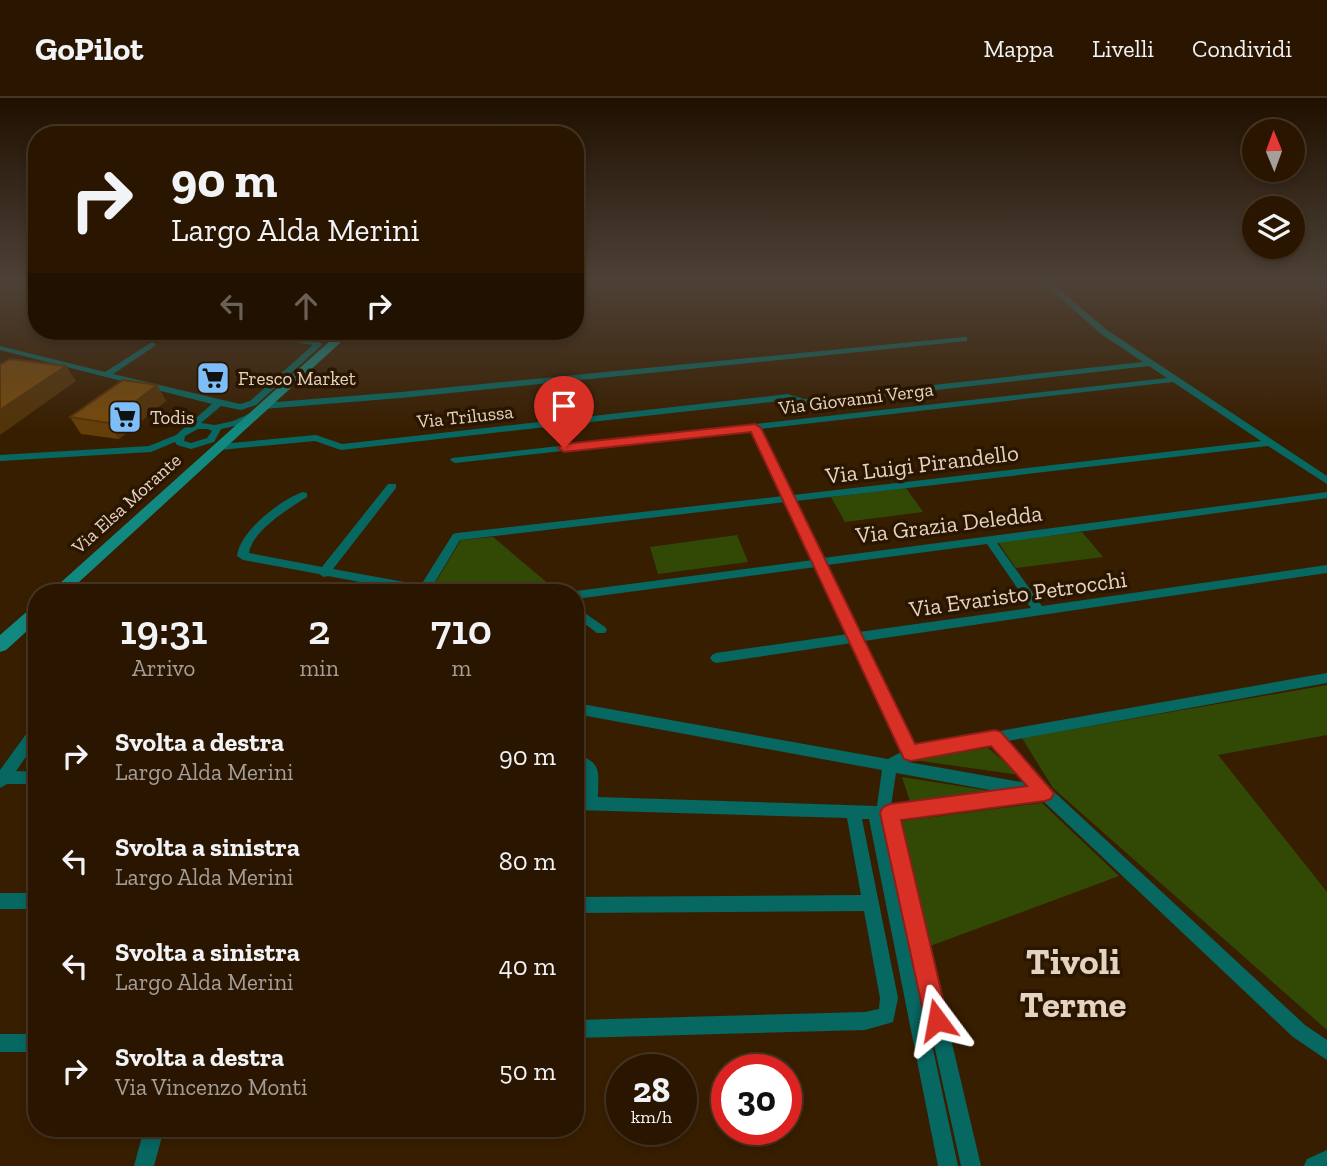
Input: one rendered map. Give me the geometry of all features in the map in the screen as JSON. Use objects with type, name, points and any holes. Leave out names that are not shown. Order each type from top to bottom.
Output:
[{"type":"street","points":[[1103,331],[1327,481]]},
{"type":"street","points":[[189,429],[236,423],[259,410],[964,339]]},
{"type":"street","points":[[0,348],[238,407],[250,405],[319,344],[296,340]]},
{"type":"street","name":"Via Elsa Morante","points":[[67,584],[337,340]]},
{"type":"street","points":[[106,375],[152,344]]},
{"type":"street","name":"Via Trilussa","points":[[196,445],[320,438],[333,446],[341,447],[790,397],[799,401],[1153,363]]},
{"type":"street","name":"Via Giovanni Verga","points":[[455,460],[1177,379]]},
{"type":"street","points":[[0,458],[151,449],[180,437],[219,403]]},
{"type":"street","points":[[180,437],[180,443],[196,445],[215,437],[212,427],[202,417]]},
{"type":"street","points":[[212,427],[226,431],[224,443]]},
{"type":"street","points":[[755,428],[911,753]]},
{"type":"street","name":"Via Luigi Pirandello","points":[[429,584],[457,537],[1267,443]]},
{"type":"street","points":[[196,445],[199,466]]},
{"type":"street","points":[[324,573],[392,486]]},
{"type":"street","points":[[303,495],[269,518],[242,555],[248,559],[389,584]]},
{"type":"street","name":"Via Grazia Deledda","points":[[584,595],[1327,495]]},
{"type":"street","points":[[990,540],[1040,612]]},
{"type":"street","name":"Via Evaristo Petrocchi","points":[[716,658],[1327,569]]},
{"type":"street","points":[[584,617],[601,631]]},
{"type":"street","points":[[3,641],[28,624]]},
{"type":"street","points":[[890,765],[911,753],[1327,678]]},
{"type":"street","points":[[584,710],[1045,793]]},
{"type":"street","points":[[995,737],[1045,793],[1327,1057]]},
{"type":"street","points":[[1,779],[28,742]]},
{"type":"street","points":[[584,763],[591,768],[584,799]]},
{"type":"street","points":[[890,765],[883,813],[947,1166]]},
{"type":"street","points":[[1,779],[28,778]]},
{"type":"street","points":[[584,803],[883,813],[1045,793]]},
{"type":"street","points":[[584,1029],[865,1021],[887,1016],[889,998],[853,812]]},
{"type":"street","points":[[883,813],[971,1166]]},
{"type":"street","points":[[0,901],[28,901]]},
{"type":"street","points":[[584,905],[871,903]]},
{"type":"street","points":[[1299,1031],[1327,1051]]},
{"type":"street","points":[[0,1042],[28,1043]]},
{"type":"street","points":[[144,1166],[152,1137]]},
{"type":"street","points":[[1314,1166],[1327,1160]]},
{"type":"green space","points":[[906,488],[923,512],[845,522],[831,497]]},
{"type":"green space","points":[[1082,532],[1103,557],[1016,568],[998,542]]},
{"type":"green space","points":[[737,535],[748,562],[658,574],[650,547]]},
{"type":"green space","points":[[493,537],[549,584],[435,584],[461,540]]},
{"type":"green space","points":[[1327,685],[1327,735],[1218,755],[1327,892],[1327,1030],[1053,788],[1022,738]]},
{"type":"green space","points":[[988,748],[1020,775],[914,760]]},
{"type":"green space","points":[[902,777],[997,792],[910,801]]},
{"type":"green space","points":[[1042,803],[1119,876],[930,946],[902,821]]},
{"type":"building","points":[[10,359],[66,366],[0,410],[0,365]]},
{"type":"building","points":[[123,380],[157,385],[108,423],[70,417]]},
{"type":"place","name":"Fresco Market","points":[[213,378]]},
{"type":"place","name":"Todis","points":[[125,417]]},
{"type":"district","name":"Tivoli Terme","points":[[1073,982]]},
{"type":"route","points":[[564,448],[755,428],[911,753],[995,737],[1045,793],[890,813],[937,1020]]}]
